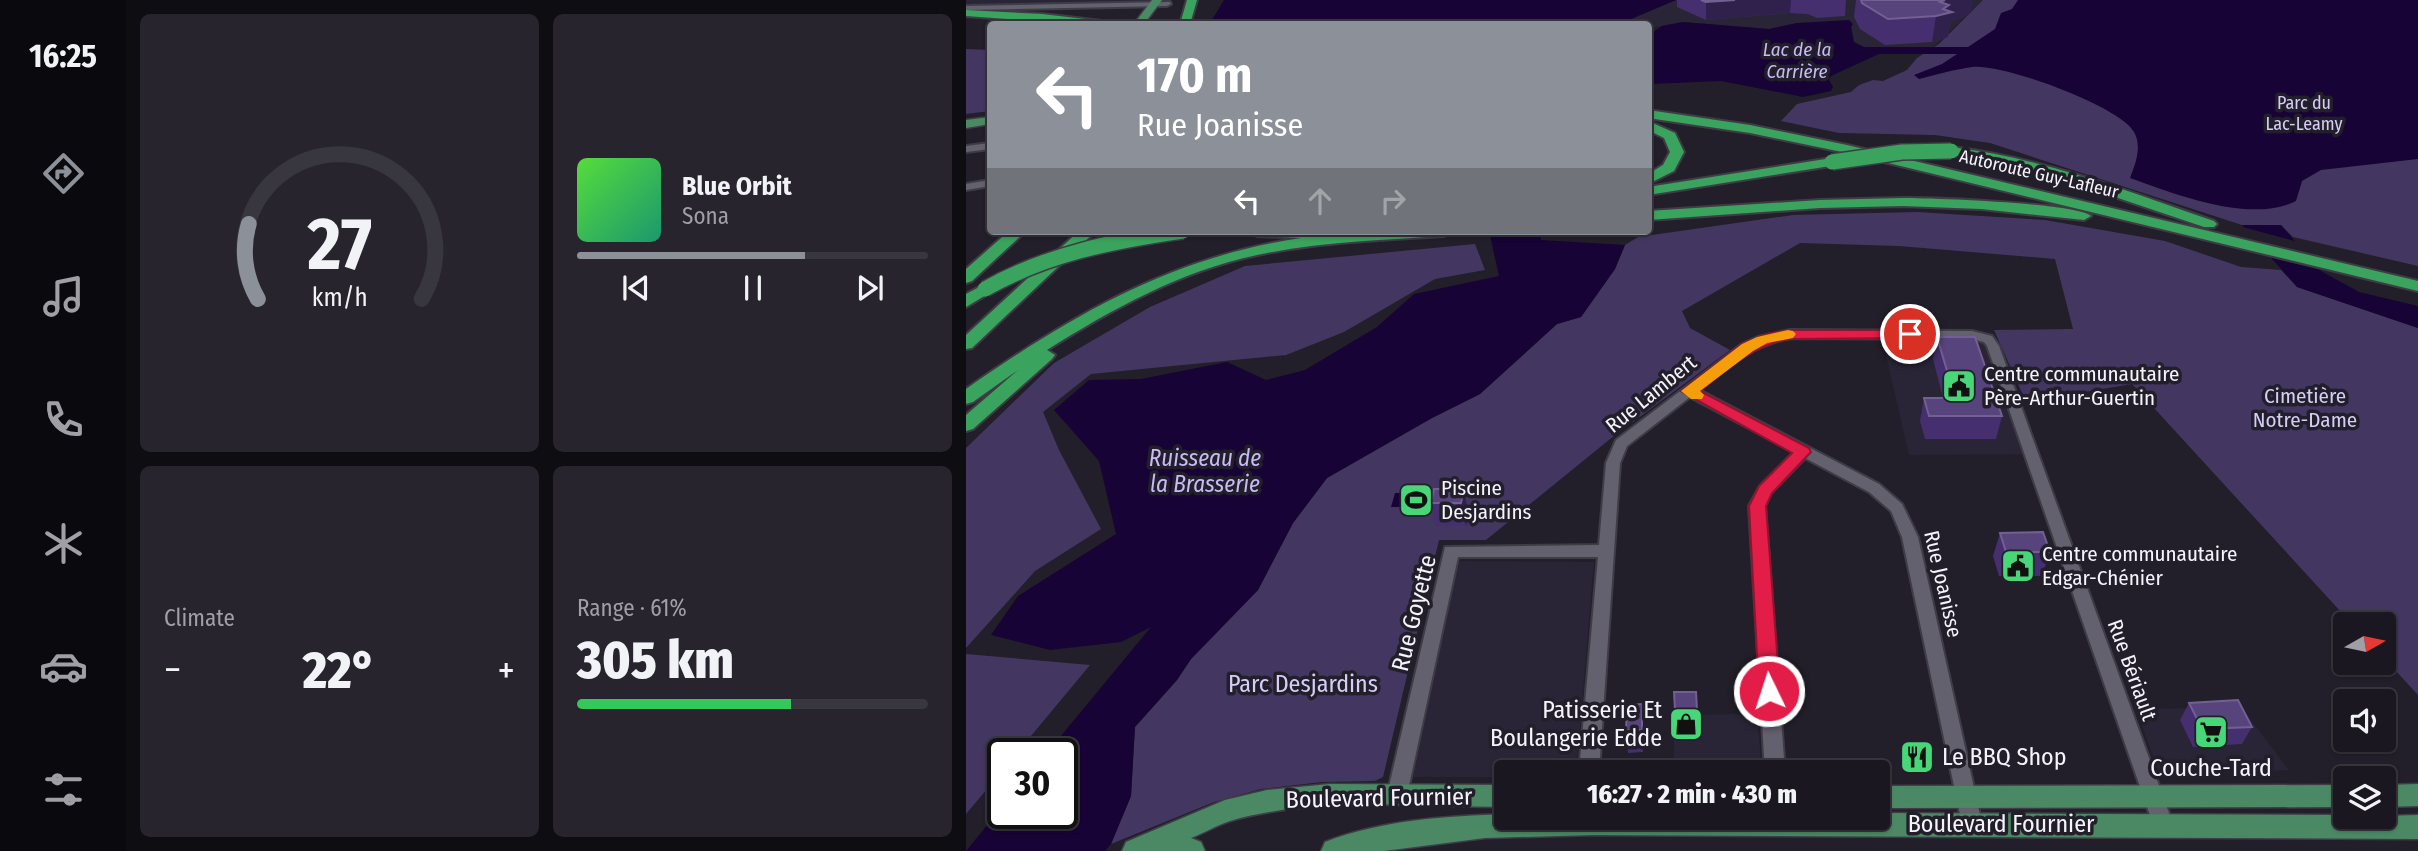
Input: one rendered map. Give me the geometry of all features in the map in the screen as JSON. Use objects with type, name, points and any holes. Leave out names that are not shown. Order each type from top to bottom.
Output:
[{"type":"highway","points":[[1197,21],[1201,0]]},
{"type":"highway","points":[[1180,21],[1190,5]]},
{"type":"highway","points":[[966,15],[1080,21]]},
{"type":"highway","points":[[966,15],[1033,21]]},
{"type":"highway","name":"Autoroute Guy-Lafleur","points":[[1652,109],[1804,133],[2418,276]]},
{"type":"highway","name":"Autoroute Guy-Lafleur","points":[[1652,115],[1829,145],[2418,286]]},
{"type":"highway","points":[[1652,127],[1670,136],[1678,152],[1671,166],[1652,178]]},
{"type":"highway","points":[[1652,190],[1902,152],[1951,151],[1996,158],[2054,173],[2220,228]]},
{"type":"highway","points":[[1652,216],[1830,203],[1956,203],[2093,217],[2233,243]]},
{"type":"highway","points":[[966,278],[1014,235]]},
{"type":"highway","points":[[966,331],[1071,235]]},
{"type":"highway","points":[[966,344],[1083,235]]},
{"type":"highway","points":[[966,302],[1022,269],[1060,255],[1162,235]]},
{"type":"highway","points":[[1356,235],[1381,236]]},
{"type":"highway","points":[[966,398],[1065,329],[1129,295],[1189,269],[1242,254],[1301,243],[1394,235]]},
{"type":"highway","points":[[966,425],[1049,352],[1129,295]]},
{"type":"main road","points":[[1142,21],[1162,2]]},
{"type":"main road","points":[[1154,21],[1162,2]]},
{"type":"main road","points":[[966,117],[987,114]]},
{"type":"main road","points":[[966,124],[987,121]]},
{"type":"main road","points":[[2396,796],[2418,795]]},
{"type":"main road","name":"Boulevard Fournier","points":[[1140,848],[1225,811],[1267,801],[1318,796],[1494,796]]},
{"type":"main road","name":"Boulevard Fournier","points":[[1890,797],[2333,796]]},
{"type":"main road","name":"Boulevard Fournier","points":[[1890,823],[2418,827]]},
{"type":"main road","name":"Boulevard Fournier","points":[[1334,851],[1409,834],[1494,827]]},
{"type":"main road","points":[[1140,848],[1168,844],[1192,851]]},
{"type":"street","points":[[966,8],[1162,2]]},
{"type":"street","points":[[966,149],[987,146]]},
{"type":"street","points":[[966,187],[987,184]]},
{"type":"street","name":"Rue Lambert","points":[[1591,760],[1613,463],[1617,449],[1626,438],[1747,348],[1782,335],[1910,334],[1983,337]]},
{"type":"street","name":"Rue Bériault","points":[[1983,337],[1993,346],[2163,824]]},
{"type":"street","name":"Rue Joanisse","points":[[1689,391],[1882,494],[1897,508],[1907,526],[1972,824]]},
{"type":"street","points":[[1774,760],[1757,506],[1765,490],[1803,452]]},
{"type":"street","name":"Rue Goyette","points":[[1397,795],[1451,551],[1606,551]]},
{"type":"shaded area","points":[[966,0],[1148,0],[1141,6],[966,8]]},
{"type":"shaded area","points":[[1676,0],[1983,0],[1933,47],[1864,47],[1854,42],[1851,26],[1789,25],[1769,29],[1683,22],[1652,27],[1652,21],[1628,21]]},
{"type":"shaded area","points":[[1881,334],[1988,339],[2032,454],[1909,455]]},
{"type":"shaded area","points":[[1458,561],[1594,562],[1577,760],[1494,760],[1494,777],[1413,777]]},
{"type":"shaded area","points":[[2241,707],[2289,770],[2160,776],[2136,709]]},
{"type":"shaded area","points":[[1757,714],[1761,760],[1674,760],[1674,715]]},
{"type":"green space","name":"Parc du Lac-Leamy","points":[[1983,0],[2418,0],[2418,266],[2293,237],[2281,225],[2242,225],[1990,143],[1935,135],[1839,133],[1781,121],[1797,104],[1851,92],[1859,85],[1873,80],[1883,81],[1907,70],[1917,58],[1939,44]]},
{"type":"green space","points":[[966,49],[987,50],[987,111],[966,114]]},
{"type":"green space","points":[[1917,212],[2045,220],[2165,241],[2241,267],[2281,270],[2297,287],[2418,328],[2418,695],[2396,671],[2396,612],[2341,612],[2132,384],[2026,402],[1994,330],[2073,329],[2055,259],[1899,246],[1800,243],[1682,311],[1690,328],[1730,350],[1610,439],[1486,540],[1439,540],[1383,777],[1375,781],[1322,782],[1261,789],[1214,802],[1111,844],[1131,796],[1135,727],[1177,680],[1191,659],[1258,590],[1293,523],[1327,478],[1480,394],[1557,324],[1581,317],[1615,269],[1625,245],[1638,237],[1793,215]]},
{"type":"green space","points":[[1475,244],[1485,270],[1435,279],[1344,332],[1286,355],[1091,374],[1043,412],[1059,450],[1101,529],[1035,571],[966,648],[966,448],[1054,363],[1150,307],[1245,266]]},
{"type":"green space","points":[[966,654],[1090,665],[1029,738],[987,738],[987,789],[966,814]]},
{"type":"water","points":[[1224,0],[1676,0],[1626,21],[1212,20]]},
{"type":"water","name":"Parc du Lac-Leamy","points":[[2018,0],[2418,0],[2418,159],[2321,170],[2302,181],[2296,201],[2278,207],[2235,208],[2168,192],[2130,178],[2138,149],[2134,132],[2107,110],[2059,88],[1987,68],[1972,67],[1919,79],[1914,75],[1942,64],[1957,54],[1879,54],[1831,76],[1831,91],[1803,97],[1721,81],[1652,84],[1652,33],[1662,26],[1683,22],[1769,29],[1797,23],[1849,20],[1853,24],[1851,27],[1854,42],[1864,47],[1968,47],[1995,29],[2001,13],[2012,9]]},
{"type":"water","points":[[2242,225],[2281,225],[2321,271],[2359,292],[2418,306],[2418,328],[2297,287]]},
{"type":"water","name":"Ruisseau de la Brasserie","points":[[1490,235],[1540,235],[1541,240],[1625,245],[1615,269],[1581,317],[1557,324],[1480,394],[1327,478],[1293,523],[1258,590],[1191,659],[1177,680],[1135,727],[1131,796],[1111,844],[1105,851],[966,851],[987,825],[987,829],[1078,829],[1078,738],[1059,738],[1151,627],[1121,642],[1050,650],[991,635],[1018,596],[1116,534],[1099,461],[1054,410],[1089,380],[1141,379],[1227,362],[1266,380],[1305,370],[1377,327],[1414,294],[1499,276]]},
{"type":"water","name":"Piscine Desjardins","points":[[1395,493],[1440,493],[1436,507],[1391,507]]},
{"type":"pier","points":[[2239,226],[2302,243],[2329,272],[2264,256]]},
{"type":"building","points":[[1701,0],[1735,0],[1706,2]]},
{"type":"building","points":[[1861,0],[1945,0],[1940,2],[1949,5],[1943,9],[1952,12],[1936,16],[1888,19]]},
{"type":"building","points":[[1937,337],[1975,337],[2002,416],[1929,416],[1924,398],[1955,398]]},
{"type":"building","points":[[1434,489],[1464,489],[1461,503],[1431,503]]},
{"type":"building","points":[[2043,532],[2050,552],[2006,552],[2000,533]]},
{"type":"building","points":[[1674,692],[1696,692],[1697,710],[1675,710]]},
{"type":"building","points":[[2238,700],[2252,727],[2202,729],[2189,703]]},
{"type":"building","points":[[1642,704],[1642,730],[1626,730],[1627,705]]},
{"type":"slow traffic","points":[[1697,395],[1689,391],[1731,358],[1762,340],[1788,334]]},
{"type":"place","name":"Centre communautaire Père-Arthur-Guertin","points":[[1959,386]]},
{"type":"place","name":"Piscine Desjardins","points":[[1416,500]]},
{"type":"place","name":"Centre communautaire Edgar-Chénier","points":[[2018,566]]},
{"type":"place","name":"Patisserie Et Boulangerie Edde","points":[[1686,724]]},
{"type":"place","name":"Couche-Tard","points":[[2211,732]]},
{"type":"place","name":"Le BBQ Shop","points":[[1917,757]]},
{"type":"route","points":[[1769,691],[1757,506],[1765,490],[1803,452],[1689,391],[1731,358],[1755,343],[1772,337],[1790,334],[1910,334]]},
{"type":"water label","name":"Lac de la Carrière","points":[[1797,60]]},
{"type":"park label","name":"Cimetière Notre-Dame","points":[[2305,408]]},
{"type":"park label","name":"Parc Desjardins","points":[[1303,684]]}]
